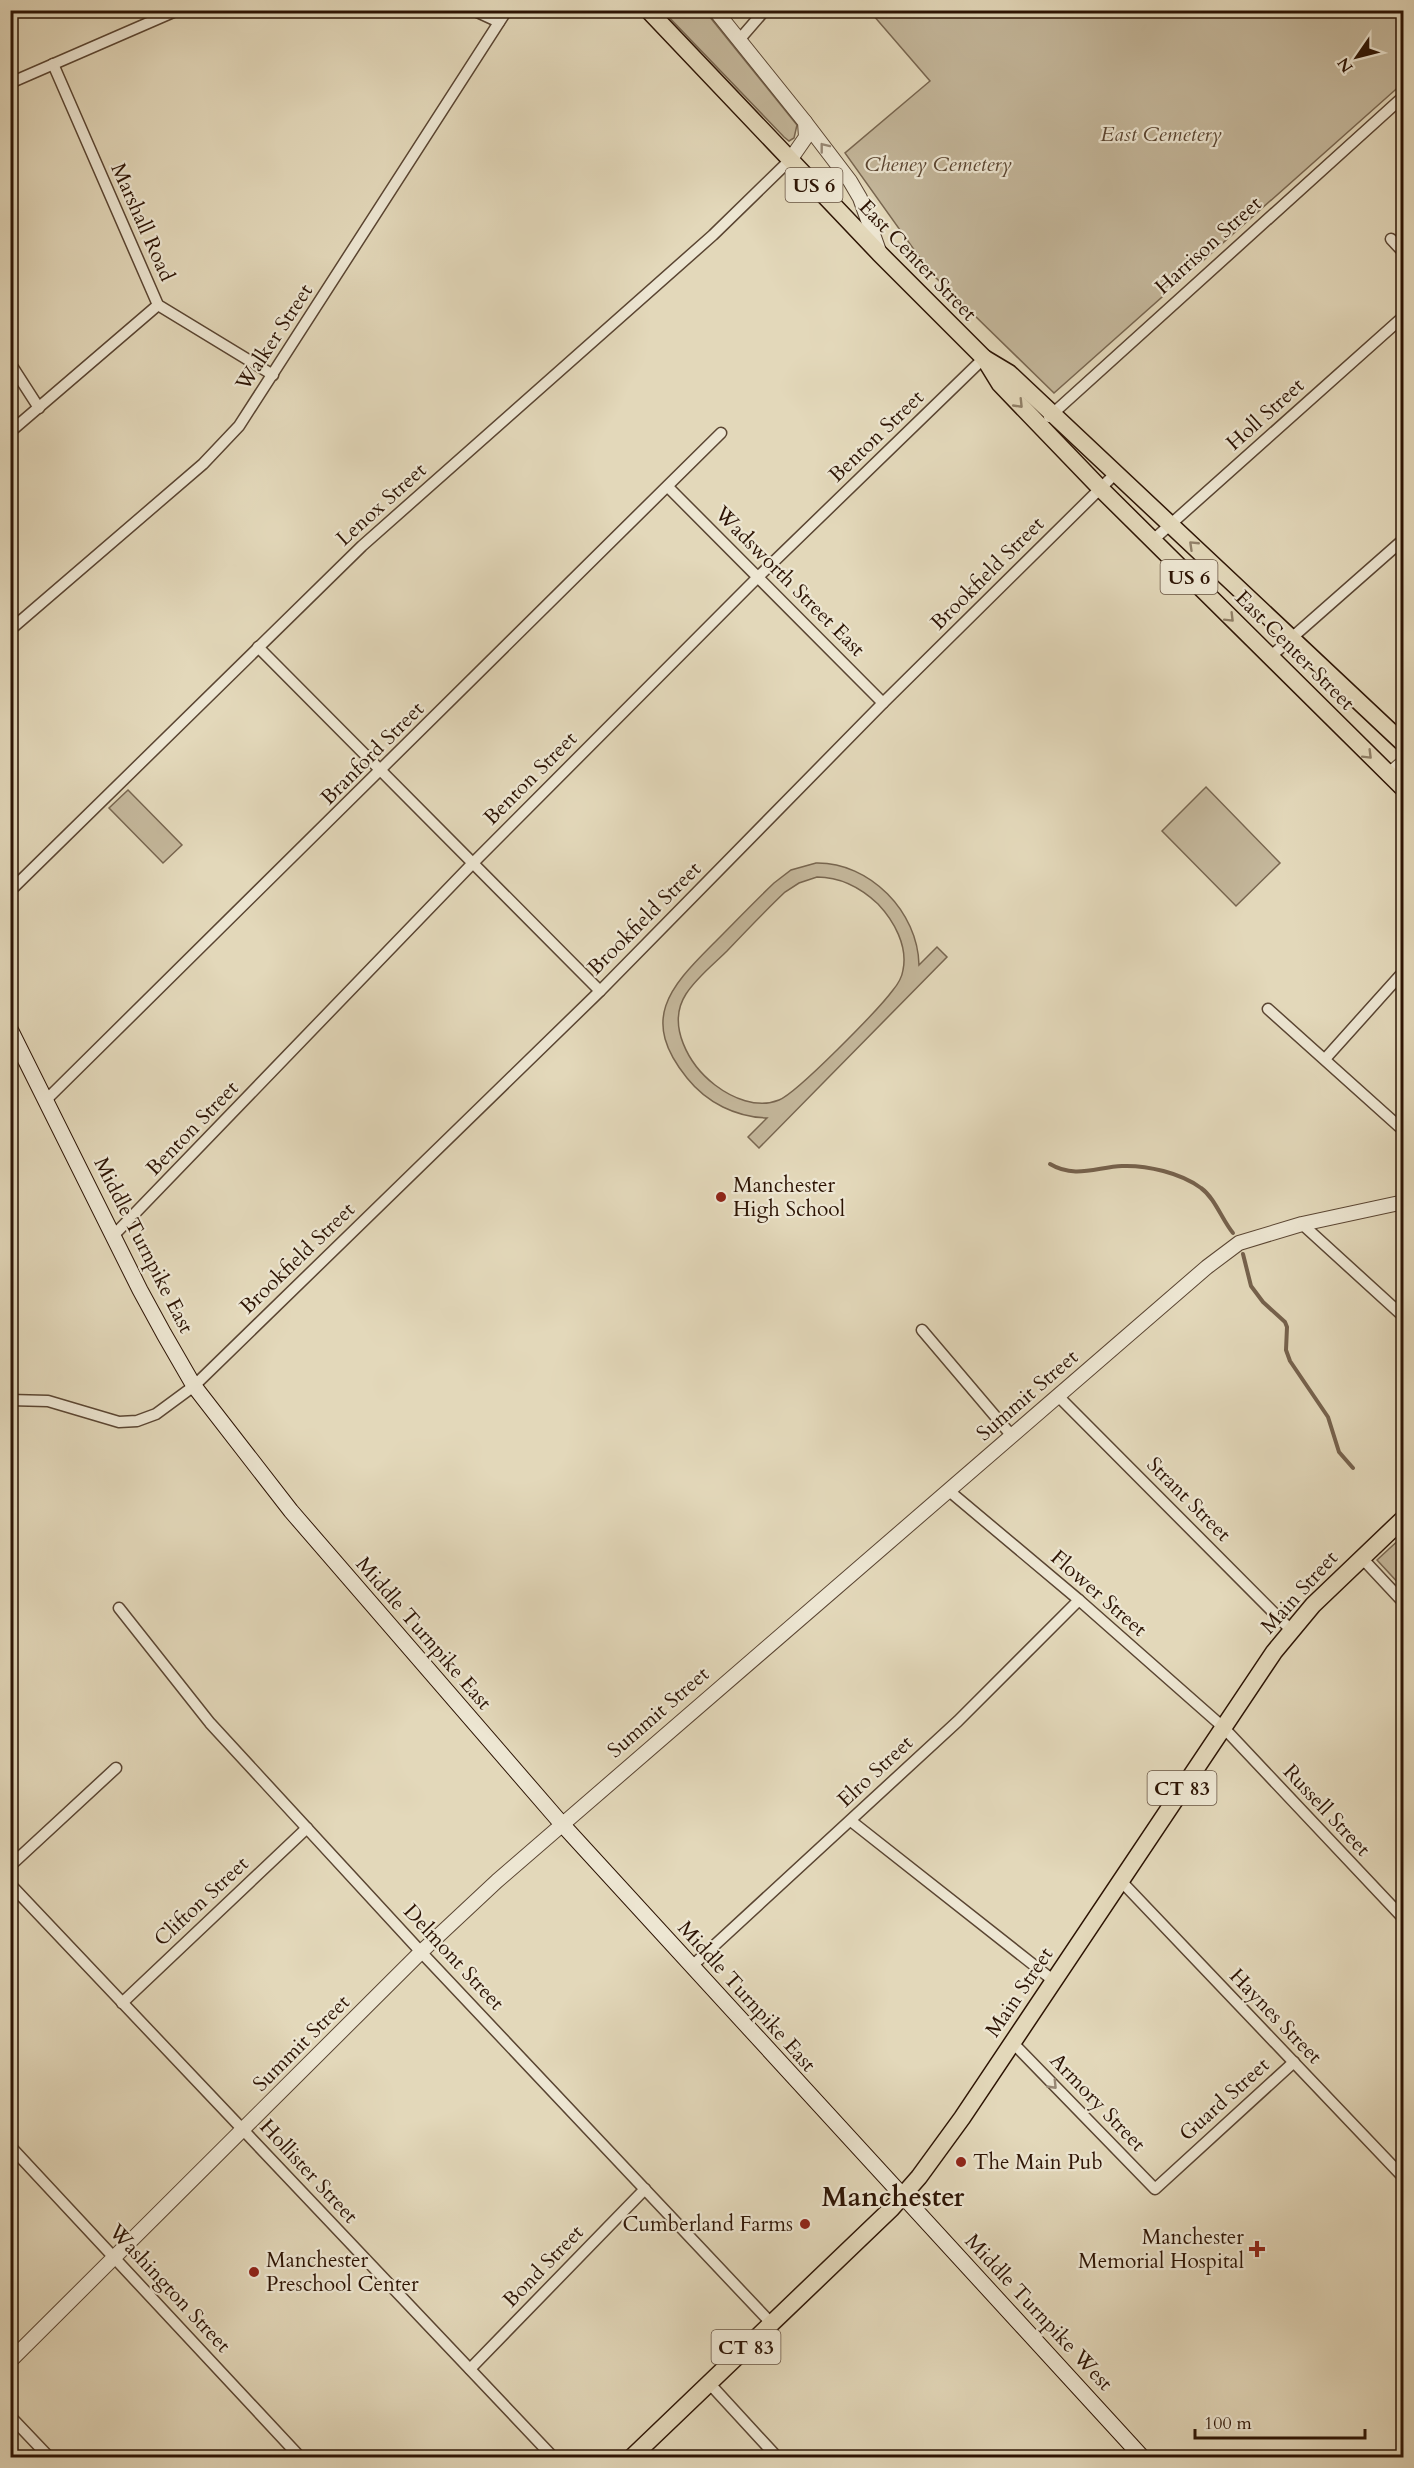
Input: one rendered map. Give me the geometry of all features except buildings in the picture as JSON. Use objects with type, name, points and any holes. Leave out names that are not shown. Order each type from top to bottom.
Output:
[{"type":"main road","name":"East Center Street","points":[[648,10],[879,253],[984,358],[1000,384],[1116,473],[1404,744]]},
{"type":"main road","name":"East Center Street","points":[[1046,420],[1101,489],[1404,789]]},
{"type":"main road","name":"Middle Turnpike East","points":[[10,1029],[48,1099],[140,1290],[195,1386],[291,1511],[561,1823],[902,2197]]},
{"type":"main road","name":"Main Street","points":[[631,2457],[902,2197],[939,2151],[1223,1727],[1291,1630],[1361,1557],[1404,1518]]},
{"type":"main road","name":"Middle Turnpike West","points":[[902,2197],[1143,2457]]},
{"type":"street","points":[[10,83],[178,10]]},
{"type":"street","points":[[473,10],[499,22]]},
{"type":"street","name":"Walker Street","points":[[10,630],[203,464],[239,426],[507,10]]},
{"type":"street","points":[[715,10],[850,180],[860,198],[879,253]]},
{"type":"street","points":[[739,40],[765,10]]},
{"type":"street","name":"Marshall Road","points":[[53,64],[158,305],[273,375]]},
{"type":"street","name":"Harrison Street","points":[[1046,420],[1404,96]]},
{"type":"street","points":[[790,160],[806,137],[805,122]]},
{"type":"street","name":"Lenox Street","points":[[10,891],[362,546],[705,242],[790,160]]},
{"type":"street","points":[[1391,239],[1404,253]]},
{"type":"street","points":[[10,432],[158,305]]},
{"type":"street","name":"Holl Street","points":[[1153,540],[1404,316]]},
{"type":"street","name":"Benton Street","points":[[114,1235],[473,863],[759,576],[984,358]]},
{"type":"street","points":[[10,363],[39,408]]},
{"type":"street","name":"Branford Street","points":[[48,1099],[721,433]]},
{"type":"street","name":"Brookfield Street","points":[[10,1400],[48,1401],[118,1422],[137,1421],[156,1414],[195,1386],[600,991],[883,703],[1116,473]]},
{"type":"street","name":"Wadsworth Street East","points":[[668,487],[883,703]]},
{"type":"street","points":[[1270,657],[1404,539]]},
{"type":"street","points":[[258,647],[383,770],[600,991]]},
{"type":"street","points":[[1389,775],[1404,762]]},
{"type":"street","points":[[1325,1059],[1404,971]]},
{"type":"street","points":[[1268,1010],[1404,1131]]},
{"type":"street","name":"Summit Street","points":[[10,2361],[116,2259],[421,1952],[561,1823],[1207,1267],[1236,1246],[1302,1224],[1404,1202]]},
{"type":"street","points":[[1302,1224],[1404,1317]]},
{"type":"street","points":[[922,1330],[1012,1436]]},
{"type":"street","name":"Strant Street","points":[[1058,1396],[1291,1630]]},
{"type":"street","name":"Flower Street","points":[[948,1491],[1079,1600],[1223,1727]]},
{"type":"street","points":[[1361,1557],[1404,1603]]},
{"type":"street","name":"Elro Street","points":[[692,1966],[958,1721],[1079,1600]]},
{"type":"street","name":"Delmont Street","points":[[119,1608],[210,1723],[421,1952],[771,2323]]},
{"type":"street","name":"Russell Street","points":[[1223,1727],[1404,1919]]},
{"type":"street","points":[[10,1866],[117,1768]]},
{"type":"street","points":[[850,1821],[1054,1982]]},
{"type":"street","name":"Clifton Street","points":[[122,2003],[307,1828]]},
{"type":"street","name":"Haynes Street","points":[[1120,1881],[1404,2178]]},
{"type":"street","name":"Hollister Street","points":[[10,1884],[554,2457]]},
{"type":"street","name":"Armory Street","points":[[1013,2043],[1155,2189]]},
{"type":"street","name":"Guard Street","points":[[1155,2189],[1294,2062]]},
{"type":"street","name":"Washington Street","points":[[10,2146],[301,2457]]},
{"type":"street","name":"Bond Street","points":[[470,2369],[645,2190]]},
{"type":"street","points":[[709,2383],[778,2457]]},
{"type":"street","points":[[10,2416],[50,2457]]},
{"type":"green space","points":[[663,11],[705,11],[797,125],[794,138],[789,141],[784,137]]},
{"type":"green space","name":"East Cemetery","points":[[876,11],[1403,11],[1403,83],[1054,393],[930,272],[845,153],[930,81],[873,15]]},
{"type":"green space","points":[[1206,787],[1280,863],[1236,906],[1162,831]]},
{"type":"green space","points":[[128,790],[182,845],[163,863],[109,808]]},
{"type":"green space","points":[[816,863],[836,865],[855,871],[872,881],[900,909],[917,945],[919,965],[937,947],[947,957],[759,1148],[748,1137],[767,1118],[744,1115],[723,1107],[695,1087],[673,1057],[665,1039],[663,1022],[666,1006],[683,976],[774,883],[791,870]],"holes":[[[817,877],[842,881],[857,888],[884,911],[902,943],[904,961],[901,978],[885,1000],[856,1031],[788,1094],[779,1100],[762,1103],[737,1098],[705,1077],[689,1056],[680,1031],[678,1018],[680,1006],[695,982],[785,892],[799,883]]]},
{"type":"green space","points":[[1403,1536],[1403,1588],[1377,1560]]},
{"type":"waterway","points":[[1050,1164],[1068,1171],[1132,1166],[1174,1174],[1206,1192],[1233,1233]]},
{"type":"waterway","points":[[1243,1254],[1251,1286],[1263,1302],[1285,1322],[1287,1327],[1286,1350],[1290,1361],[1328,1417],[1339,1452],[1353,1468]]},
{"type":"place","name":"Manchester High School","points":[[721,1197]]},
{"type":"place","name":"The Main Pub","points":[[961,2162]]},
{"type":"place","name":"Cumberland Farms","points":[[805,2224]]},
{"type":"place","name":"Manchester Memorial Hospital","points":[[1257,2249]]},
{"type":"place","name":"Manchester Preschool Center","points":[[254,2272]]},
{"type":"district","name":"Manchester","points":[[893,2197]]},
{"type":"park label","name":"Cheney Cemetery","points":[[938,164]]}]
